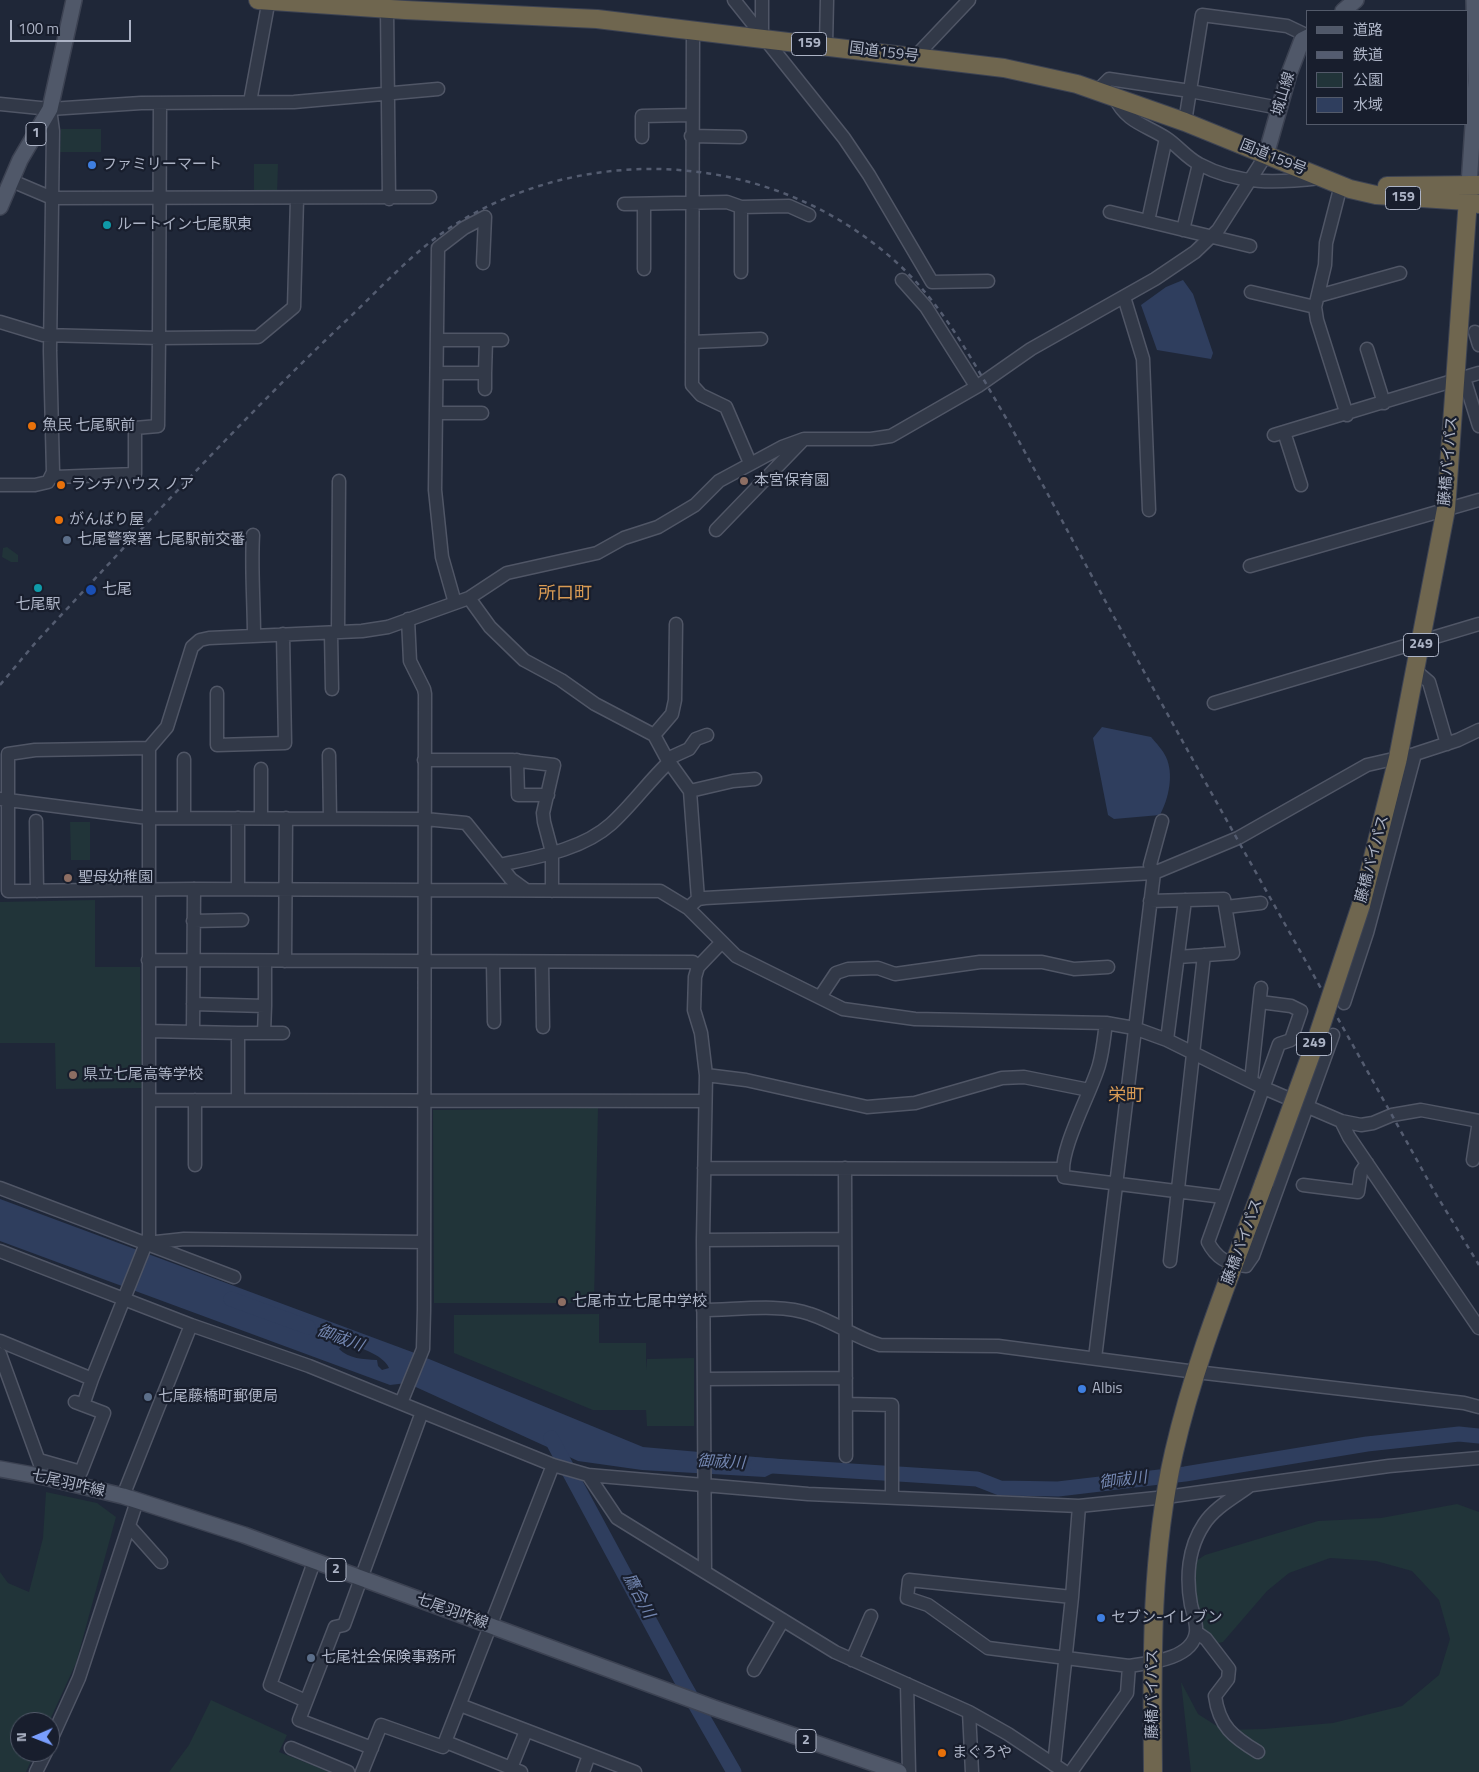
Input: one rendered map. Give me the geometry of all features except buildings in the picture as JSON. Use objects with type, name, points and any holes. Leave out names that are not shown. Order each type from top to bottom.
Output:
[{"type":"highway","name":"国道159号","points":[[262,0],[387,9],[423,5],[597,19],[693,31],[765,36],[826,46],[1004,68],[1077,84],[1185,122],[1350,189],[1376,195],[1473,194]]},
{"type":"highway","name":"藤橋バイパス","points":[[1153,1772],[1152,1663],[1166,1494],[1174,1452],[1196,1372],[1318,1035],[1361,905],[1398,758],[1446,509],[1460,379],[1473,194]]},
{"type":"main road","name":"1","points":[[0,207],[20,160],[50,109],[74,0]]},
{"type":"main road","points":[[1344,10],[1356,0]]},
{"type":"main road","points":[[1473,194],[1474,80],[1477,19],[1474,0]]},
{"type":"main road","name":"城山線","points":[[1266,155],[1279,108],[1302,40],[1306,38]]},
{"type":"main road","name":"七尾羽咋線","points":[[0,1469],[44,1477],[130,1499],[244,1535],[872,1768],[899,1772]]},
{"type":"street","points":[[250,102],[267,10],[262,0]]},
{"type":"street","points":[[734,0],[765,36],[859,160],[932,282],[988,281]]},
{"type":"street","points":[[762,0],[765,36]]},
{"type":"street","points":[[826,46],[827,0]]},
{"type":"street","points":[[915,57],[969,0]]},
{"type":"street","points":[[387,9],[389,199]]},
{"type":"street","points":[[1185,122],[1202,14],[1287,26],[1306,36]]},
{"type":"street","points":[[693,31],[691,115],[693,204],[692,385],[701,395],[726,407],[750,464]]},
{"type":"street","points":[[1097,91],[1108,80],[1190,91],[1279,108]]},
{"type":"street","points":[[0,104],[50,109],[141,102],[294,102],[438,89]]},
{"type":"street","points":[[1116,98],[1125,114],[1132,121],[1166,138],[1198,164],[1249,182],[1296,181],[1322,177]]},
{"type":"street","points":[[53,472],[56,477],[135,474],[135,428],[158,426],[160,103]]},
{"type":"street","points":[[0,485],[35,485],[48,482],[53,472],[51,335],[53,131],[50,109]]},
{"type":"street","points":[[642,137],[642,116],[691,115]]},
{"type":"street","points":[[691,136],[740,137]]},
{"type":"street","points":[[1148,221],[1166,138]]},
{"type":"street","points":[[39,1460],[81,1472],[104,1413],[79,1404],[92,1379],[147,1242],[150,1100],[148,960],[149,748],[167,727],[192,647],[200,640],[209,638],[362,632],[388,627],[469,598],[506,573],[597,553],[624,538],[658,527],[684,514],[719,481],[750,464],[804,439],[871,439],[891,436],[976,386],[1031,349],[1177,265],[1218,230],[1266,155]]},
{"type":"street","points":[[1183,230],[1198,164]]},
{"type":"street","points":[[12,181],[52,198],[389,199],[430,197]]},
{"type":"street","points":[[1341,185],[1326,243],[1325,265],[1317,302],[1317,320],[1347,415]]},
{"type":"street","points":[[0,322],[28,332],[51,335],[159,338],[258,337],[294,307],[297,199]]},
{"type":"street","points":[[624,204],[693,204],[700,201],[727,202],[741,207],[789,206],[809,215]]},
{"type":"street","points":[[644,204],[644,269]]},
{"type":"street","points":[[741,207],[741,272]]},
{"type":"street","points":[[1110,212],[1250,246]]},
{"type":"street","points":[[455,603],[442,557],[435,490],[438,373],[438,248],[464,228],[485,217],[483,263]]},
{"type":"street","points":[[1251,292],[1317,302],[1400,273]]},
{"type":"street","points":[[902,280],[926,307],[976,386]]},
{"type":"street","points":[[1124,297],[1143,359],[1149,510]]},
{"type":"street","points":[[1475,332],[1479,345]]},
{"type":"street","points":[[692,342],[762,339]]},
{"type":"street","points":[[437,340],[502,340]]},
{"type":"street","points":[[486,340],[486,389]]},
{"type":"street","points":[[1367,349],[1384,403]]},
{"type":"street","points":[[438,373],[486,373]]},
{"type":"street","points":[[1301,485],[1279,434],[1347,415],[1479,373]]},
{"type":"street","points":[[1460,379],[1479,426]]},
{"type":"street","points":[[437,413],[482,412]]},
{"type":"street","points":[[716,530],[804,439]]},
{"type":"street","points":[[332,689],[340,481]]},
{"type":"street","points":[[1250,566],[1479,500]]},
{"type":"street","points":[[252,536],[251,580],[254,591],[254,636]]},
{"type":"street","points":[[469,598],[490,627],[524,660],[561,680],[595,704],[654,735],[668,761],[690,791],[698,899]]},
{"type":"street","points":[[401,1403],[423,1349],[424,1242],[424,689],[410,661],[408,619]]},
{"type":"street","points":[[654,735],[672,714],[675,700],[676,624]]},
{"type":"street","points":[[1214,703],[1479,624]]},
{"type":"street","points":[[217,693],[217,745],[285,743],[283,634]]},
{"type":"street","points":[[1416,671],[1429,682],[1447,744]]},
{"type":"street","points":[[688,908],[698,899],[1154,873],[1238,838],[1367,765],[1415,754],[1447,744],[1479,730]]},
{"type":"street","points":[[500,865],[552,852],[591,838],[610,825],[668,761],[689,749],[696,739],[707,735]]},
{"type":"street","points":[[149,748],[35,750],[8,754],[4,799],[4,881],[8,891],[194,889],[660,891],[688,908],[736,956],[843,1009],[915,1020],[1106,1023],[1134,1028],[1167,1040],[1264,1088],[1341,1121],[1361,1125],[1373,1123],[1392,1115],[1421,1110],[1479,1121],[1476,1152]]},
{"type":"street","points":[[329,754],[330,818]]},
{"type":"street","points":[[1344,1003],[1367,933],[1415,754]]},
{"type":"street","points":[[184,759],[184,817]]},
{"type":"street","points":[[424,760],[517,760],[554,765],[543,813],[552,852],[552,891]]},
{"type":"street","points":[[517,760],[518,795],[548,795]]},
{"type":"street","points":[[261,769],[261,818]]},
{"type":"street","points":[[690,791],[733,781],[754,779]]},
{"type":"street","points":[[4,799],[148,818],[425,819],[466,823],[500,865],[518,885],[526,890]]},
{"type":"street","points":[[238,818],[238,889]]},
{"type":"street","points":[[285,961],[286,818]]},
{"type":"street","points":[[36,820],[37,891]]},
{"type":"street","points":[[1095,1358],[1154,873],[1150,865],[1162,821]]},
{"type":"street","points":[[193,1032],[194,889]]},
{"type":"street","points":[[1150,901],[1224,899],[1233,952],[1178,957]]},
{"type":"street","points":[[1167,1040],[1185,900]]},
{"type":"street","points":[[1226,908],[1261,903]]},
{"type":"street","points":[[194,921],[242,920]]},
{"type":"street","points":[[705,1572],[706,1482],[703,1240],[706,1075],[701,1033],[694,1010],[695,977],[698,967],[721,943]]},
{"type":"street","points":[[1170,1261],[1204,956]]},
{"type":"street","points":[[148,960],[694,962],[698,967]]},
{"type":"street","points":[[264,1033],[265,961]]},
{"type":"street","points":[[493,962],[494,1022]]},
{"type":"street","points":[[542,962],[543,1027]]},
{"type":"street","points":[[820,997],[836,974],[848,969],[878,968],[895,974],[980,962],[1042,962],[1074,969],[1108,967]]},
{"type":"street","points":[[1251,1081],[1261,988]]},
{"type":"street","points":[[1260,1002],[1291,1006],[1301,1011],[1291,1040],[1278,1044],[1208,1242],[1215,1255],[1234,1265],[1246,1266],[1253,1256],[1333,1035]]},
{"type":"street","points":[[193,1004],[265,1006]]},
{"type":"street","points":[[1106,1023],[1099,1065],[1062,1169],[1064,1177],[1223,1197]]},
{"type":"street","points":[[149,1031],[283,1033]]},
{"type":"street","points":[[238,1033],[238,1100]]},
{"type":"street","points":[[706,1075],[746,1080],[868,1107],[915,1103],[1002,1078],[1024,1077],[1089,1090]]},
{"type":"street","points":[[150,1100],[705,1101]]},
{"type":"street","points":[[195,1100],[195,1165]]},
{"type":"street","points":[[1341,1121],[1367,1163],[1479,1328]]},
{"type":"street","points":[[1303,1185],[1358,1192],[1361,1172],[1367,1163]]},
{"type":"street","points":[[704,1168],[1062,1169]]},
{"type":"street","points":[[845,1168],[846,1456]]},
{"type":"street","points":[[0,1188],[147,1242],[234,1277]]},
{"type":"street","points":[[147,1242],[184,1239],[424,1242]]},
{"type":"street","points":[[703,1240],[845,1239]]},
{"type":"street","points":[[0,1250],[124,1297],[191,1325],[308,1366],[555,1465],[586,1474],[706,1482],[808,1494],[1079,1506],[1166,1494],[1479,1458]]},
{"type":"street","points":[[703,1310],[791,1309],[810,1313],[864,1340],[880,1345],[998,1346],[1196,1372],[1464,1403],[1479,1407]]},
{"type":"street","points":[[60,1720],[79,1678],[129,1526],[130,1499],[191,1325]]},
{"type":"street","points":[[0,1342],[92,1379]]},
{"type":"street","points":[[0,1354],[44,1477]]},
{"type":"street","points":[[704,1379],[846,1378]]},
{"type":"street","points":[[847,1404],[892,1405],[892,1497]]},
{"type":"street","points":[[372,1748],[299,1720],[335,1627],[344,1625],[362,1580],[422,1412]]},
{"type":"street","points":[[362,1772],[382,1725],[443,1747],[555,1465]]},
{"type":"street","points":[[586,1474],[617,1518],[834,1652],[969,1712],[1008,1734],[1059,1768]]},
{"type":"street","points":[[1072,1597],[909,1580],[907,1598],[928,1605],[988,1648],[1129,1666],[1172,1658],[1191,1642],[1196,1632],[1188,1576],[1189,1560],[1196,1540],[1204,1524],[1217,1509],[1253,1484]]},
{"type":"street","points":[[1059,1768],[1079,1506]]},
{"type":"street","points":[[129,1526],[161,1562]]},
{"type":"street","points":[[306,1701],[270,1685],[314,1562]]},
{"type":"street","points":[[852,1660],[871,1616]]},
{"type":"street","points":[[754,1670],[783,1620]]},
{"type":"street","points":[[1196,1632],[1206,1639],[1229,1669],[1228,1679],[1215,1696],[1217,1708],[1224,1724],[1234,1737],[1258,1752]]},
{"type":"street","points":[[1071,1772],[1127,1693],[1129,1666]]},
{"type":"street","points":[[907,1684],[909,1772]]},
{"type":"street","points":[[460,1705],[635,1772]]},
{"type":"street","points":[[969,1712],[972,1772]]},
{"type":"street","points":[[446,1742],[491,1766],[516,1770],[526,1731]]},
{"type":"street","points":[[291,1748],[348,1772]]},
{"type":"street","points":[[583,1772],[590,1754]]},
{"type":"green space","points":[[61,129],[101,129],[101,152],[60,152]]},
{"type":"green space","points":[[254,164],[278,164],[277,195],[254,194]]},
{"type":"green space","points":[[7,547],[18,555],[18,562],[11,562],[2,557],[3,548]]},
{"type":"green space","points":[[70,822],[90,822],[90,860],[71,860]]},
{"type":"green space","points":[[95,900],[95,967],[140,967],[142,1088],[56,1089],[55,1043],[0,1043],[0,902]]},
{"type":"green space","points":[[598,1108],[594,1303],[434,1303],[433,1110]]},
{"type":"green space","points":[[599,1314],[599,1343],[646,1343],[646,1370],[647,1359],[694,1358],[694,1426],[647,1426],[646,1410],[593,1410],[454,1353],[454,1315]]},
{"type":"green space","points":[[46,1492],[97,1503],[116,1517],[76,1663],[54,1712],[10,1712],[10,1762],[30,1762],[26,1772],[0,1772],[0,1572],[8,1583],[29,1592],[43,1538]]},
{"type":"green space","points":[[1457,1504],[1479,1512],[1479,1772],[1191,1772],[1181,1682],[1198,1714],[1223,1730],[1264,1729],[1333,1723],[1402,1706],[1439,1675],[1450,1639],[1439,1600],[1412,1571],[1376,1561],[1330,1558],[1289,1573],[1267,1591],[1223,1642],[1210,1645],[1194,1623],[1193,1563],[1205,1555],[1318,1521],[1381,1518]]},
{"type":"green space","points":[[211,1700],[287,1735],[279,1752],[330,1772],[169,1772],[189,1745]]},
{"type":"water","points":[[1183,280],[1193,294],[1213,353],[1211,359],[1157,350],[1141,305],[1166,287]]},
{"type":"water","points":[[1102,727],[1151,737],[1163,752],[1170,771],[1170,778],[1168,794],[1160,815],[1114,819],[1108,815],[1093,738]]},
{"type":"water","points":[[0,1199],[412,1352],[643,1447],[778,1459],[777,1471],[765,1477],[642,1470],[578,1461],[407,1383],[390,1385],[0,1241]],"holes":[[[246,1305],[278,1309],[285,1312],[293,1320],[282,1320],[268,1316],[254,1311]],[[343,1344],[355,1346],[376,1355],[389,1368],[382,1370],[378,1366],[377,1360],[347,1355],[339,1349]]]},
{"type":"waterway","name":"御祓川","points":[[231,1299],[308,1327]]},
{"type":"waterway","name":"御祓川","points":[[757,1465],[977,1479],[1000,1488],[1058,1489],[1185,1474],[1367,1444],[1459,1434],[1479,1436]]},
{"type":"waterway","name":"鷹合川","points":[[551,1438],[683,1683],[734,1772]]},
{"type":"railway","points":[[0,685],[36,642],[190,477],[269,396],[418,252],[432,240],[464,219],[517,194],[572,177],[629,170],[686,171],[743,180],[797,199],[848,226],[895,261],[943,315],[969,355],[1006,418],[1154,689],[1434,1191],[1479,1265]]},
{"type":"place","name":"ファミリーマート","points":[[92,165]]},
{"type":"place","name":"ルートイン七尾駅東","points":[[107,225]]},
{"type":"place","name":"魚民 七尾駅前","points":[[32,426]]},
{"type":"place","name":"本宮保育園","points":[[744,481]]},
{"type":"place","name":"ランチハウス ノア","points":[[61,485]]},
{"type":"place","name":"がんばり屋","points":[[59,520]]},
{"type":"place","name":"七尾警察署 七尾駅前交番","points":[[67,540]]},
{"type":"place","name":"七尾駅","points":[[38,588]]},
{"type":"place","name":"七尾","points":[[91,590]]},
{"type":"place","name":"聖母幼稚園","points":[[68,878]]},
{"type":"place","name":"県立七尾高等学校","points":[[73,1075]]},
{"type":"place","name":"七尾市立七尾中学校","points":[[562,1302]]},
{"type":"place","name":"Albis","points":[[1082,1389]]},
{"type":"place","name":"七尾藤橋町郵便局","points":[[148,1397]]},
{"type":"place","name":"セブン-イレブン","points":[[1101,1618]]},
{"type":"place","name":"七尾社会保険事務所","points":[[311,1658]]},
{"type":"place","name":"まぐろや","points":[[942,1753]]},
{"type":"district","name":"所口町","points":[[565,595]]},
{"type":"district","name":"栄町","points":[[1126,1097]]}]
